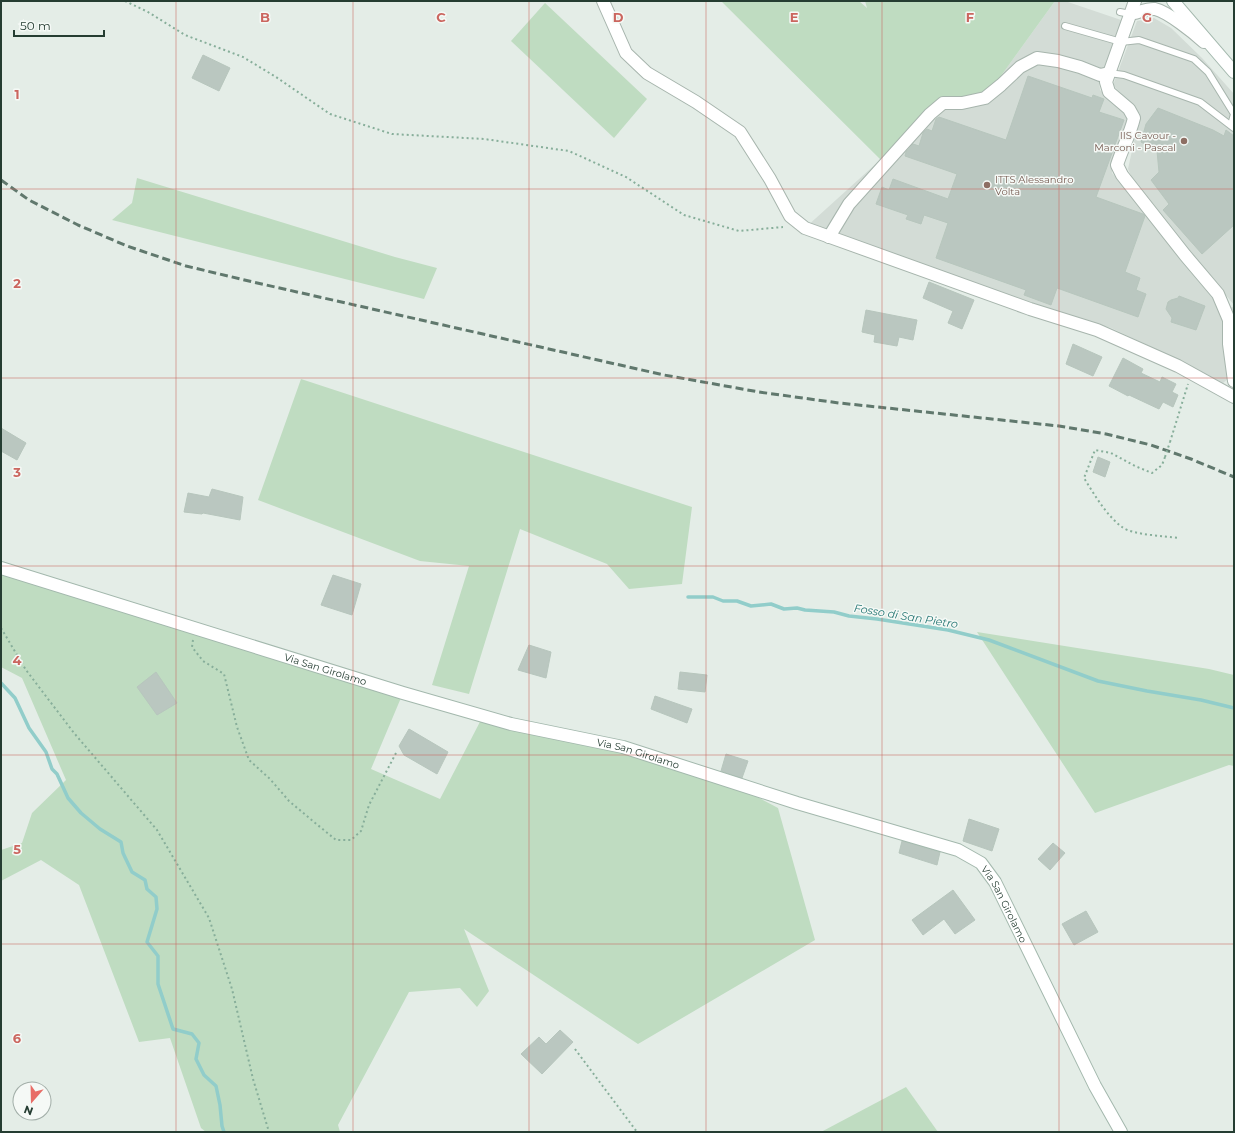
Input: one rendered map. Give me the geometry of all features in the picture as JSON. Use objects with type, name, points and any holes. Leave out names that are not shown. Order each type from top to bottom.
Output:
[{"type":"street","points":[[603,1],[626,52],[647,73],[696,102],[740,132],[770,179],[790,216],[804,228],[1023,306],[1098,330],[1178,366],[1234,397]]},
{"type":"street","points":[[1125,13],[1132,10],[1131,1]]},
{"type":"street","points":[[1135,1],[1125,13],[1121,42],[1106,82],[1108,92],[1129,109],[1134,118],[1131,132],[1117,165],[1122,176],[1218,294],[1229,320],[1229,344],[1234,381]]},
{"type":"street","points":[[1125,13],[1145,5],[1149,1]]},
{"type":"street","points":[[1173,1],[1234,72]]},
{"type":"street","points":[[1125,13],[1154,9],[1168,15],[1200,38],[1223,59]]},
{"type":"street","points":[[829,237],[849,204],[924,120],[943,104],[962,103],[985,98],[1020,67],[1037,58],[1058,61],[1080,67],[1100,75],[1109,74]]},
{"type":"street","name":"Via San Girolamo","points":[[1,568],[403,693],[510,724],[623,747],[797,803],[958,850],[981,863],[995,882],[1096,1086],[1121,1132]]},
{"type":"lane","points":[[1065,26],[1121,42],[1139,40],[1194,59],[1208,72],[1234,114],[1232,127],[1200,102],[1124,75],[1109,74]]},
{"type":"path","points":[[125,1],[148,12],[185,35],[243,57],[276,77],[330,114],[392,134],[484,139],[569,151],[626,177],[684,215],[739,231],[782,227],[804,228]]},
{"type":"path","points":[[1179,538],[1146,534],[1122,528],[1101,504],[1084,478],[1095,450],[1110,453],[1152,473],[1162,465],[1191,373]]},
{"type":"path","points":[[1,628],[26,670],[74,733],[157,830],[209,918],[232,989],[253,1079],[269,1132]]},
{"type":"path","points":[[195,628],[192,647],[203,661],[224,674],[237,727],[249,760],[270,779],[289,801],[336,840],[351,840],[361,831],[369,804],[396,753]]},
{"type":"path","points":[[575,1049],[637,1132]]},
{"type":"shaded area","name":"ITTS Alessandro Volta","points":[[1055,1],[1065,1],[1124,21],[1099,81],[1100,90],[1126,114],[1129,121],[1112,166],[1112,173],[1194,273],[1198,281],[1211,295],[1220,309],[1234,307],[1234,374],[1223,383],[1179,360],[1111,328],[1053,310],[848,238],[805,228],[943,103],[985,98]]},
{"type":"shaded area","name":"IIS Cavour - Marconi - Pascal","points":[[1154,18],[1171,28],[1202,58],[1234,94],[1234,305],[1135,184],[1128,169],[1140,114],[1113,85],[1137,21]]},
{"type":"green space","points":[[721,1],[859,1],[867,8],[865,1],[1055,1],[985,98],[943,104],[885,164]]},
{"type":"green space","points":[[545,3],[647,99],[614,138],[511,41]]},
{"type":"green space","points":[[137,178],[395,257],[437,268],[424,299],[112,220],[132,203]]},
{"type":"green space","points":[[301,379],[692,507],[682,584],[629,589],[607,564],[520,529],[469,694],[432,685],[469,566],[420,561],[258,500]]},
{"type":"green space","points":[[1,568],[403,693],[371,769],[440,799],[483,716],[623,747],[729,782],[778,808],[815,940],[638,1044],[464,929],[489,991],[477,1007],[460,988],[409,992],[338,1125],[340,1132],[206,1132],[201,1128],[170,1038],[139,1042],[79,885],[41,860],[1,881],[1,850],[22,843],[32,813],[66,780],[22,678],[1,667]]},
{"type":"green space","points":[[977,632],[1209,669],[1234,675],[1234,766],[1229,765],[1095,813]]},
{"type":"green space","points":[[906,1087],[938,1132],[821,1132]]},
{"type":"building","points":[[203,55],[230,68],[219,91],[192,78]]},
{"type":"building","points":[[1028,76],[1092,98],[1093,95],[1104,99],[1099,112],[1124,120],[1096,197],[1145,216],[1125,272],[1140,278],[1136,290],[1146,294],[1138,317],[1057,288],[1051,305],[1024,295],[1026,290],[936,258],[948,223],[924,215],[921,224],[906,219],[908,215],[876,204],[882,187],[889,190],[893,179],[948,199],[957,174],[905,156],[906,152],[913,144],[919,146],[923,133],[927,129],[932,131],[936,119],[939,117],[1006,140]]},
{"type":"building","points":[[1158,108],[1213,130],[1224,136],[1226,130],[1234,136],[1234,225],[1202,254],[1163,210],[1169,204],[1151,180],[1159,172],[1157,151],[1141,142],[1146,124]]},
{"type":"building","points":[[929,282],[974,300],[962,329],[948,323],[953,311],[923,298]]},
{"type":"building","points":[[1179,296],[1205,306],[1196,330],[1171,322],[1172,318],[1166,309],[1168,302],[1178,298]]},
{"type":"building","points":[[866,310],[917,320],[913,340],[899,337],[897,346],[874,342],[875,335],[862,332]]},
{"type":"building","points":[[1073,344],[1102,357],[1093,376],[1066,364]]},
{"type":"building","points":[[1123,358],[1143,369],[1141,373],[1160,382],[1162,377],[1176,384],[1172,392],[1178,395],[1173,407],[1163,402],[1159,409],[1109,386]]},
{"type":"building","points":[[1,428],[26,443],[17,460],[1,451]]},
{"type":"building","points":[[1098,457],[1110,462],[1105,477],[1093,472]]},
{"type":"building","points":[[212,489],[243,497],[240,520],[203,513],[184,512],[188,493],[209,497]]},
{"type":"building","points":[[333,575],[361,584],[352,615],[321,605]]},
{"type":"building","points":[[529,645],[551,652],[546,678],[518,670]]},
{"type":"building","points":[[156,672],[177,703],[157,715],[137,687]]},
{"type":"building","points":[[680,672],[707,675],[705,692],[678,689]]},
{"type":"building","points":[[655,696],[692,709],[687,723],[651,709]]},
{"type":"building","points":[[409,729],[448,752],[437,774],[404,755],[399,746]]},
{"type":"building","points":[[726,754],[748,761],[742,778],[721,771]]},
{"type":"building","points":[[969,819],[999,829],[992,851],[963,841]]},
{"type":"building","points":[[902,841],[940,852],[937,865],[899,853]]},
{"type":"building","points":[[1053,843],[1065,853],[1050,870],[1038,859]]},
{"type":"building","points":[[953,890],[975,920],[955,934],[944,919],[923,935],[912,920]]},
{"type":"building","points":[[1086,911],[1098,932],[1074,945],[1062,924]]},
{"type":"building","points":[[560,1030],[573,1042],[542,1074],[521,1054],[539,1037],[546,1044]]},
{"type":"waterway","name":"Fosso di San Pietro","points":[[688,597],[713,597],[723,601],[737,601],[751,606],[771,604],[784,609],[797,608],[834,612],[849,616],[948,630],[989,640],[1098,681],[1201,700],[1234,708]]},
{"type":"waterway","points":[[1,683],[15,698],[29,728],[46,752],[52,769],[57,774],[68,798],[81,813],[100,829],[121,842],[123,853],[132,872],[145,880],[147,889],[156,897],[157,909],[147,942],[158,956],[158,984],[173,1029],[192,1034],[199,1043],[196,1059],[204,1075],[216,1086],[224,1132]]},
{"type":"railway","points":[[1,180],[29,200],[78,225],[127,246],[186,266],[664,375],[759,392],[839,403],[1059,426],[1106,434],[1151,445],[1191,459],[1234,477]]},
{"type":"place","name":"IIS Cavour - Marconi - Pascal","points":[[1184,141]]},
{"type":"place","name":"ITTS Alessandro Volta","points":[[987,185]]}]
